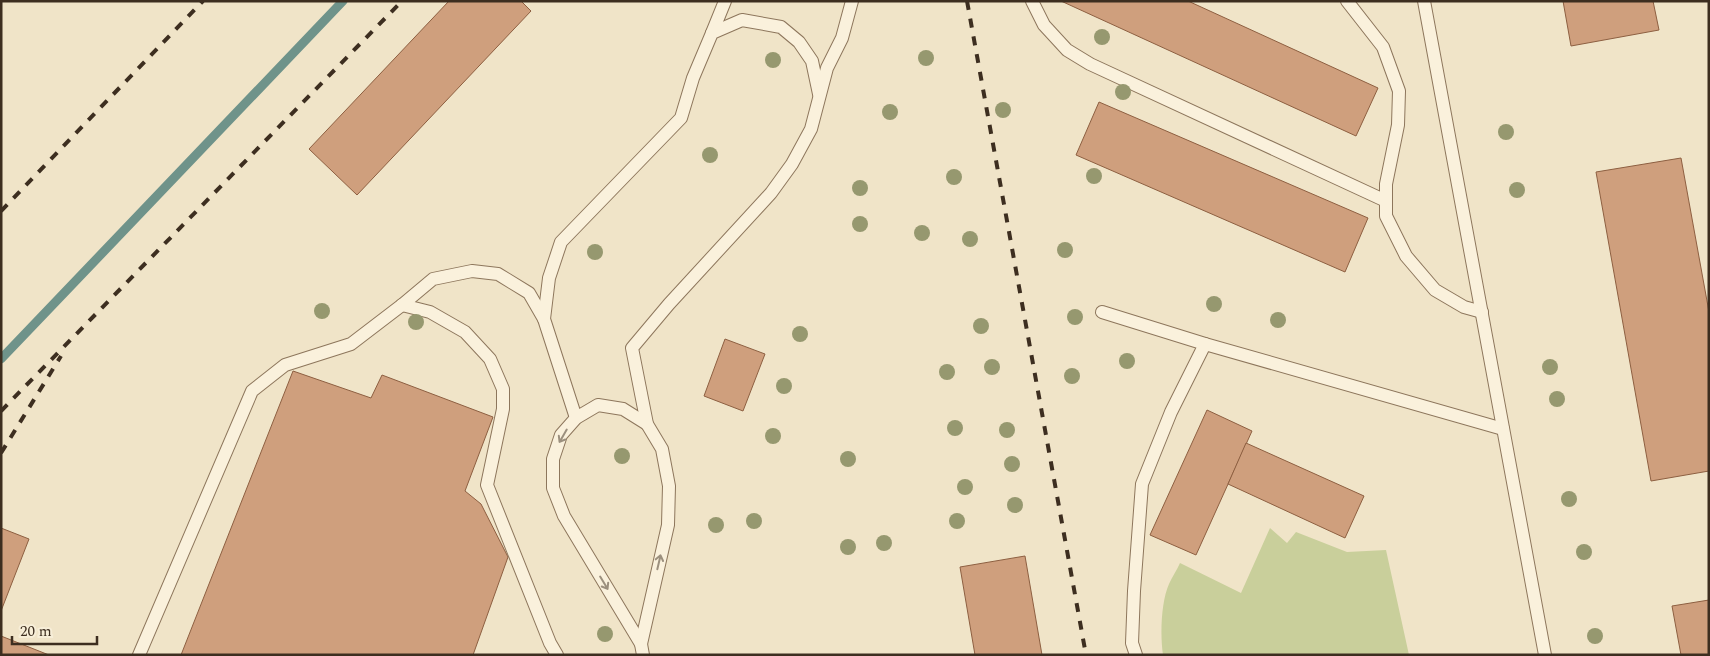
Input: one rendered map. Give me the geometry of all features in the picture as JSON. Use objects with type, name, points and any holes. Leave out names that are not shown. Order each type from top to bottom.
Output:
[{"type":"lane","points":[[544,319],[549,278],[561,242],[681,118],[693,78],[725,1]]},
{"type":"lane","points":[[642,649],[668,524],[669,486],[662,449],[647,424],[632,348],[669,304],[771,193],[792,164],[811,129],[827,68],[842,38],[852,1]]},
{"type":"lane","points":[[1032,1],[1044,24],[1067,50],[1090,64],[1386,201]]},
{"type":"lane","points":[[1347,1],[1383,47],[1399,91],[1398,125],[1386,184],[1386,216],[1406,256],[1435,290],[1464,307],[1482,312]]},
{"type":"lane","points":[[1424,1],[1545,655]]},
{"type":"lane","points":[[712,33],[742,20],[781,27],[799,42],[812,61],[820,97]]},
{"type":"lane","points":[[139,655],[252,391],[285,366],[351,344],[433,279],[472,271],[498,274],[529,293],[544,319],[576,418]]},
{"type":"lane","points":[[402,305],[430,312],[465,332],[490,358],[503,389],[503,409],[487,485],[550,643],[557,655]]},
{"type":"lane","points":[[1102,312],[1205,344],[1504,429]]},
{"type":"lane","points":[[1136,655],[1132,643],[1142,484],[1171,412],[1205,344]]},
{"type":"lane","points":[[642,649],[564,516],[553,488],[553,459],[561,435],[576,418],[598,405],[623,409],[647,424]]},
{"type":"green space","points":[[1270,528],[1287,543],[1296,532],[1347,552],[1386,550],[1409,655],[1163,655],[1161,628],[1164,600],[1169,584],[1180,563],[1241,593]]},
{"type":"building","points":[[449,1],[521,1],[531,11],[357,195],[309,149]]},
{"type":"building","points":[[1061,1],[1188,1],[1378,88],[1356,136]]},
{"type":"building","points":[[1563,1],[1653,1],[1659,30],[1571,46]]},
{"type":"building","points":[[1099,102],[1368,218],[1345,272],[1076,155]]},
{"type":"building","points":[[1681,158],[1709,312],[1709,471],[1651,481],[1596,172]]},
{"type":"building","points":[[725,339],[765,354],[743,411],[704,396]]},
{"type":"building","points":[[293,371],[371,398],[382,375],[493,417],[465,491],[481,504],[508,557],[473,655],[181,655]]},
{"type":"building","points":[[1207,410],[1252,431],[1196,555],[1150,535]]},
{"type":"building","points":[[1246,443],[1364,496],[1345,538],[1228,484]]},
{"type":"building","points":[[1,528],[29,539],[1,611]]},
{"type":"building","points":[[1025,556],[1042,655],[975,655],[960,567]]},
{"type":"building","points":[[1709,600],[1709,655],[1681,655],[1672,606]]},
{"type":"building","points":[[1,636],[49,655],[1,655]]},
{"type":"waterway","points":[[1,359],[343,1]]},
{"type":"railway","points":[[1,211],[203,1]]},
{"type":"railway","points":[[1,411],[402,1]]},
{"type":"railway","points":[[967,1],[1086,655]]},
{"type":"railway","points":[[1,453],[61,356]]}]
